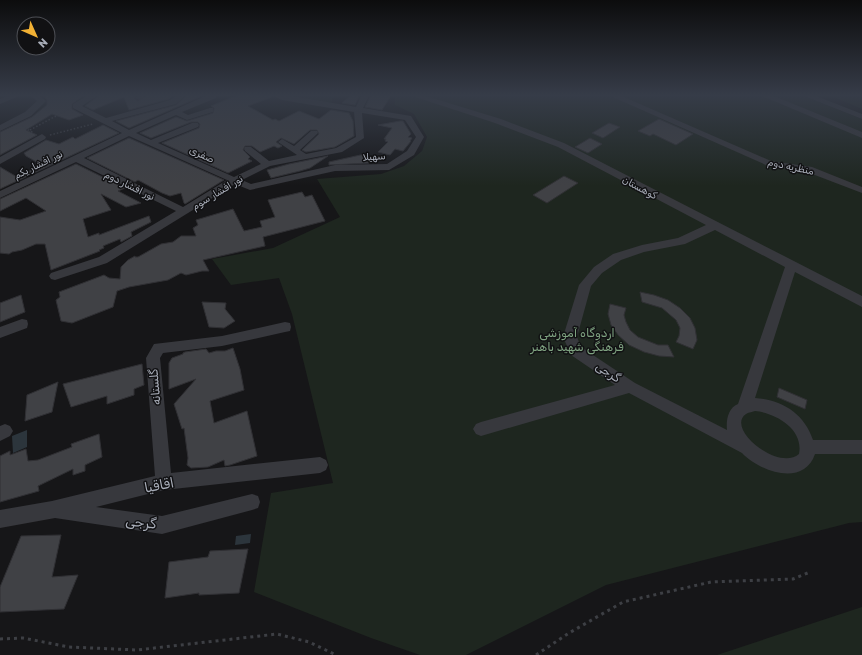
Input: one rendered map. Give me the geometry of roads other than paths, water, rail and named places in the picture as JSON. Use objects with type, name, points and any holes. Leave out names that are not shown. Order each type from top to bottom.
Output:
[{"type":"street","name":"صفری","points":[[111,125],[233,181]]},
{"type":"street","name":"نور افشار یکم","points":[[0,195],[148,125]]},
{"type":"street","points":[[150,143],[195,125]]},
{"type":"street","name":"نور افشار سوم","points":[[55,276],[103,260],[233,181],[267,164],[339,150],[360,138],[359,125]]},
{"type":"street","name":"سهیلا","points":[[233,181],[250,187],[335,168],[389,167],[411,153],[420,138],[412,125]]},
{"type":"street","name":"کوهستان","points":[[507,125],[561,145],[862,302]]},
{"type":"street","name":"منظریه دوم","points":[[680,125],[769,163],[809,169],[862,190]]},
{"type":"street","points":[[836,125],[862,135]]},
{"type":"street","points":[[294,150],[314,133]]},
{"type":"street","points":[[0,161],[42,137]]},
{"type":"street","points":[[282,142],[305,157]]},
{"type":"street","points":[[248,148],[267,164]]},
{"type":"street","name":"نور افشار دوم","points":[[76,158],[184,212]]},
{"type":"street","name":"گرجی","points":[[630,387],[576,351],[570,337],[585,285],[598,270],[617,257],[642,249],[681,241],[714,226]]},
{"type":"street","points":[[745,406],[791,264]]},
{"type":"street","points":[[0,333],[22,324]]},
{"type":"street","name":"گلستانه","points":[[164,482],[153,358],[159,348],[222,341],[285,327]]},
{"type":"street","name":"گرجی","points":[[481,429],[630,387]]},
{"type":"street","points":[[630,387],[745,447],[762,459],[780,466],[792,466],[801,463],[807,456],[809,447],[806,436],[790,417],[778,409],[766,405],[755,404],[745,406],[738,410],[734,418],[734,427],[738,437],[745,447]]},
{"type":"street","points":[[809,447],[862,447]]},
{"type":"street","name":"اقاقیا","points":[[0,519],[52,510],[164,482],[320,465]]},
{"type":"street","name":"گرجی","points":[[52,510],[162,525],[252,502]]},
{"type":"park label","name":"اردوگاه آموزشی فرهنگی شهید باهنر","points":[[577,340]]}]
